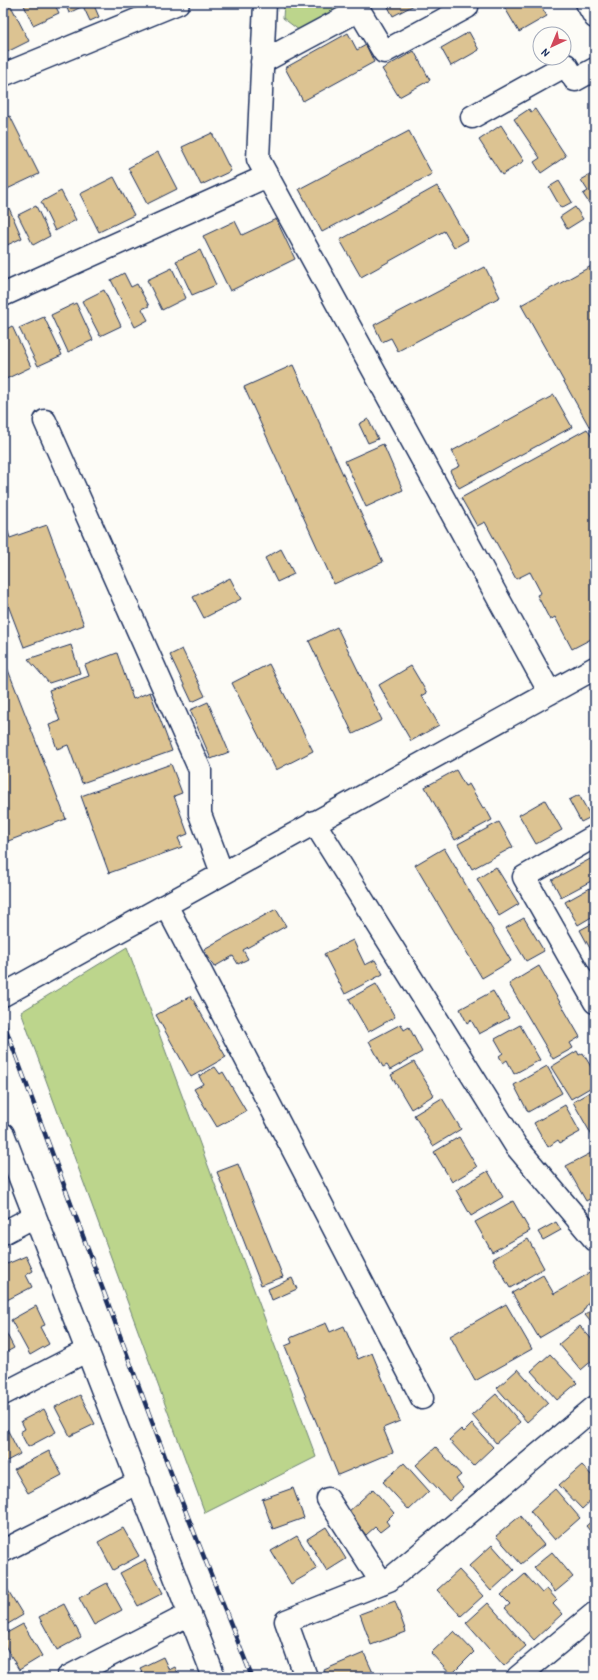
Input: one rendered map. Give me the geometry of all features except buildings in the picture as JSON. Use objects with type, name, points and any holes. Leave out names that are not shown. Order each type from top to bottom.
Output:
[{"type":"street","points":[[3,75],[178,3]]},
{"type":"street","points":[[265,3],[258,159],[550,693]]},
{"type":"street","points":[[262,62],[359,10],[384,52],[467,8],[465,3]]},
{"type":"street","points":[[587,3],[595,17]]},
{"type":"street","points":[[472,117],[566,65],[575,80],[595,69]]},
{"type":"street","points":[[3,295],[267,176]]},
{"type":"street","points":[[45,421],[200,770],[200,814],[222,873]]},
{"type":"street","points":[[3,995],[595,668]]},
{"type":"street","points":[[314,822],[516,1146],[593,1232]]},
{"type":"street","points":[[595,836],[524,877],[595,1002]]},
{"type":"street","points":[[166,905],[422,1398]]},
{"type":"street","points":[[3,1134],[214,1677]]},
{"type":"street","points":[[3,1233],[35,1216]]},
{"type":"street","points":[[3,1394],[88,1350]]},
{"type":"street","points":[[306,1677],[286,1621],[389,1580],[595,1407]]},
{"type":"street","points":[[3,1551],[139,1482]]},
{"type":"street","points":[[328,1499],[382,1582]]},
{"type":"street","points":[[518,1677],[595,1613]]},
{"type":"street","points":[[68,1677],[190,1614]]},
{"type":"green space","points":[[284,3],[346,3],[300,31],[283,18]]},
{"type":"green space","points":[[127,947],[316,1457],[205,1513],[21,1012]]},
{"type":"railway","points":[[3,1021],[180,1497],[252,1677]]}]
